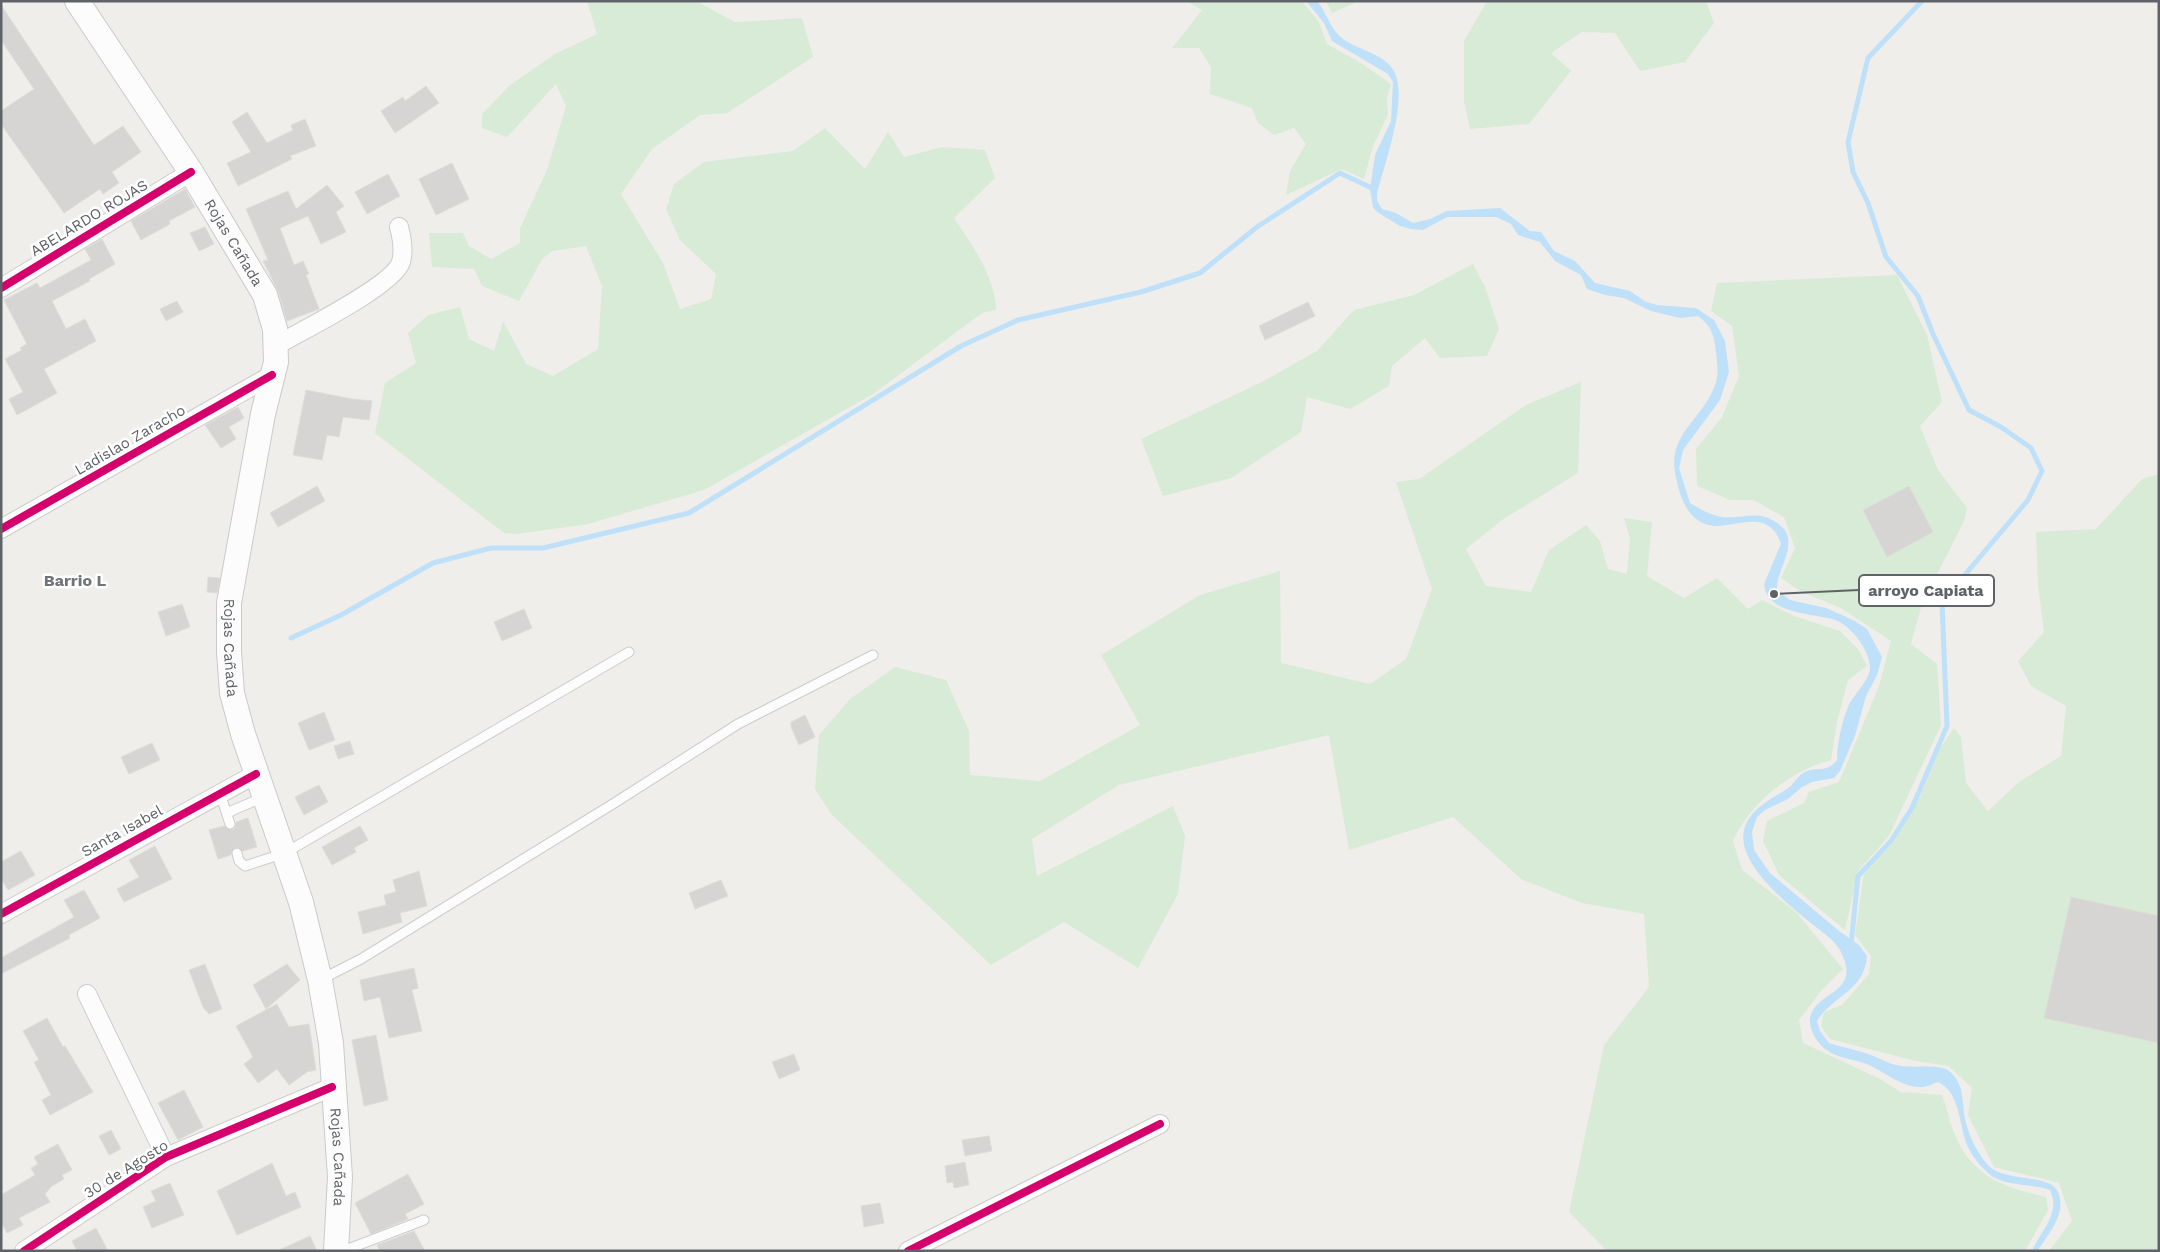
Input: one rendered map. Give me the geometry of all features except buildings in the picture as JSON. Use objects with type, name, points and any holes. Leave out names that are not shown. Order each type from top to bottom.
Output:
[{"type":"main road","name":"Rojas Cañada","points":[[77,1],[191,172],[265,295],[275,329],[277,345],[272,375],[229,603],[229,652],[232,693],[256,774],[301,902],[320,980],[330,1044],[340,1177],[336,1251]]},
{"type":"street","name":"ABELARDO ROJAS","points":[[1,288],[191,172]]},
{"type":"street","points":[[277,345],[368,292],[394,272],[400,262],[402,252],[403,243],[399,228]]},
{"type":"street","name":"Ladislao Zaracho","points":[[1,529],[272,375]]},
{"type":"street","name":"Santa Isabel","points":[[3,910],[256,774]]},
{"type":"street","points":[[87,994],[166,1157]]},
{"type":"street","name":"30 de Agosto","points":[[24,1251],[166,1157],[332,1087]]},
{"type":"street","points":[[908,1251],[1160,1124]]},
{"type":"lane","points":[[237,853],[239,861],[245,866],[285,853],[629,652]]},
{"type":"lane","points":[[320,980],[378,948],[616,802],[738,724],[873,655]]},
{"type":"lane","points":[[220,793],[229,820],[236,809],[264,797]]},
{"type":"lane","points":[[343,1251],[424,1220]]},
{"type":"green space","points":[[587,1],[696,1],[735,22],[802,18],[813,57],[727,113],[700,115],[652,149],[621,194],[663,263],[680,309],[711,299],[716,274],[680,240],[666,209],[674,184],[704,162],[793,151],[825,128],[865,169],[888,132],[904,157],[942,147],[985,150],[995,178],[954,218],[975,250],[987,273],[995,297],[996,310],[982,313],[873,394],[704,490],[588,524],[517,534],[504,533],[375,433],[385,383],[416,363],[408,333],[428,315],[460,307],[469,339],[494,351],[503,321],[526,364],[553,376],[598,349],[602,286],[586,246],[552,251],[542,259],[519,301],[482,286],[474,269],[432,267],[429,233],[463,233],[469,246],[491,259],[520,243],[520,228],[547,170],[566,106],[556,84],[507,137],[482,128],[482,114],[510,85],[555,54],[597,34]]},
{"type":"green space","points":[[1186,1],[1302,1],[1319,22],[1327,44],[1361,63],[1391,84],[1387,97],[1388,115],[1373,146],[1364,179],[1342,169],[1286,195],[1290,171],[1306,144],[1294,128],[1274,135],[1258,123],[1252,108],[1210,94],[1211,67],[1199,48],[1172,48],[1202,10]]},
{"type":"green space","points":[[1326,1],[1359,1],[1332,13]]},
{"type":"green space","points":[[1487,1],[1706,1],[1714,23],[1685,62],[1640,71],[1615,33],[1582,32],[1551,53],[1571,71],[1529,124],[1470,129],[1464,101],[1464,41]]},
{"type":"green space","points":[[1473,264],[1485,287],[1499,329],[1487,356],[1440,358],[1425,338],[1392,366],[1389,386],[1350,409],[1307,397],[1301,432],[1231,478],[1163,496],[1141,439],[1262,382],[1317,351],[1354,310],[1414,295]]},
{"type":"green space","points":[[1897,275],[1927,335],[1942,402],[1920,426],[1938,470],[1967,508],[1964,521],[1922,604],[1911,644],[1937,664],[1941,725],[1889,836],[1858,871],[1845,930],[1779,875],[1763,841],[1767,821],[1804,803],[1809,792],[1839,782],[1879,686],[1891,641],[1841,608],[1800,591],[1781,578],[1795,548],[1784,517],[1753,500],[1730,500],[1697,486],[1696,449],[1722,417],[1739,376],[1732,326],[1711,311],[1717,283]]},
{"type":"green space","points":[[1581,382],[1578,473],[1502,520],[1466,549],[1486,586],[1531,592],[1549,550],[1586,525],[1600,541],[1608,569],[1627,574],[1630,539],[1624,518],[1652,522],[1647,576],[1684,598],[1717,578],[1748,609],[1762,600],[1794,616],[1840,631],[1858,649],[1867,666],[1848,680],[1837,722],[1831,760],[1801,772],[1773,790],[1750,814],[1740,827],[1733,841],[1742,870],[1796,912],[1843,969],[1820,992],[1799,1020],[1803,1043],[1878,1078],[1901,1092],[1942,1095],[1954,1133],[1961,1148],[1980,1170],[2003,1184],[2046,1197],[2048,1210],[2025,1251],[1607,1251],[1569,1212],[1604,1045],[1649,987],[1644,914],[1582,903],[1521,879],[1453,817],[1349,850],[1329,735],[1119,785],[1032,839],[1037,876],[1173,806],[1185,836],[1178,894],[1138,968],[1064,922],[991,965],[831,814],[815,789],[819,735],[850,699],[895,667],[946,680],[969,731],[970,775],[1040,781],[1140,725],[1101,655],[1200,595],[1280,571],[1281,663],[1370,684],[1406,659],[1432,589],[1396,482],[1419,479],[1526,405]]},
{"type":"green space","points":[[2159,474],[2159,1251],[2049,1251],[2072,1221],[2059,1183],[1994,1167],[1968,1115],[1972,1088],[1949,1066],[1916,1061],[1830,1039],[1821,1026],[1824,1012],[1842,1005],[1869,974],[1871,956],[1855,935],[1864,872],[1893,843],[1920,797],[1940,748],[1954,728],[1961,737],[1966,783],[1988,811],[2019,782],[2061,756],[2066,706],[2031,686],[2018,661],[2044,632],[2038,585],[2036,532],[2096,529],[2142,479]]},
{"type":"water","points":[[1306,1],[1317,1],[1332,26],[1343,39],[1382,59],[1392,68],[1397,80],[1399,94],[1394,130],[1377,194],[1377,201],[1382,209],[1396,213],[1413,223],[1430,219],[1447,211],[1500,208],[1530,231],[1541,232],[1554,251],[1575,261],[1595,283],[1630,291],[1646,302],[1657,305],[1696,308],[1714,320],[1725,341],[1729,372],[1720,400],[1683,450],[1679,468],[1690,503],[1705,512],[1718,516],[1764,516],[1781,526],[1787,533],[1788,545],[1777,590],[1790,600],[1826,608],[1855,621],[1867,629],[1882,657],[1877,675],[1866,696],[1855,736],[1840,771],[1834,778],[1812,782],[1802,787],[1788,799],[1765,810],[1757,817],[1752,832],[1754,850],[1770,873],[1839,931],[1859,945],[1867,956],[1865,968],[1860,978],[1817,1021],[1820,1031],[1829,1043],[1867,1053],[1896,1065],[1945,1069],[1954,1076],[1961,1088],[1966,1123],[1970,1134],[1977,1150],[1987,1164],[2003,1174],[2046,1182],[2058,1192],[2060,1208],[2058,1216],[2038,1251],[2032,1251],[2052,1214],[2053,1199],[2050,1190],[2001,1181],[1985,1171],[1975,1159],[1965,1141],[1955,1102],[1946,1087],[1938,1082],[1922,1087],[1906,1084],[1867,1064],[1835,1054],[1825,1049],[1819,1043],[1812,1031],[1810,1019],[1813,1010],[1818,1004],[1844,981],[1846,973],[1844,958],[1840,949],[1831,939],[1770,887],[1756,870],[1747,853],[1743,836],[1751,815],[1766,802],[1789,787],[1803,773],[1824,769],[1833,765],[1837,760],[1839,740],[1846,713],[1850,703],[1868,677],[1870,667],[1863,646],[1848,627],[1835,620],[1792,611],[1782,607],[1773,602],[1767,594],[1764,584],[1781,544],[1776,533],[1769,526],[1752,522],[1724,526],[1705,524],[1691,514],[1682,499],[1675,472],[1674,458],[1677,447],[1682,436],[1711,395],[1717,378],[1718,367],[1715,346],[1709,328],[1698,316],[1680,318],[1651,311],[1624,298],[1605,295],[1587,289],[1581,275],[1555,261],[1540,242],[1518,235],[1511,224],[1496,217],[1447,217],[1423,230],[1400,226],[1377,212],[1373,207],[1370,189],[1375,155],[1391,121],[1393,82],[1388,74],[1332,41],[1324,23]]},
{"type":"waterway","points":[[1851,945],[1858,876],[1891,841],[1912,808],[1947,726],[1942,602],[2028,500],[2042,471],[2031,448],[2001,427],[1969,410],[1933,334],[1918,296],[1886,257],[1868,203],[1853,172],[1848,142],[1868,58],[1922,1]]},
{"type":"waterway","points":[[291,638],[341,615],[433,563],[491,548],[543,548],[689,513],[961,346],[1018,320],[1141,292],[1200,273],[1257,227],[1340,173],[1374,189]]},
{"type":"cycle path","points":[[1,288],[191,172]]},
{"type":"cycle path","points":[[1,529],[272,375]]},
{"type":"cycle path","points":[[1,914],[256,774]]},
{"type":"cycle path","points":[[24,1251],[166,1157],[332,1087]]},
{"type":"cycle path","points":[[908,1251],[1160,1124]]},
{"type":"place","name":"arroyo Capiata","points":[[1774,594]]},
{"type":"district","name":"Barrio L","points":[[75,580]]}]
